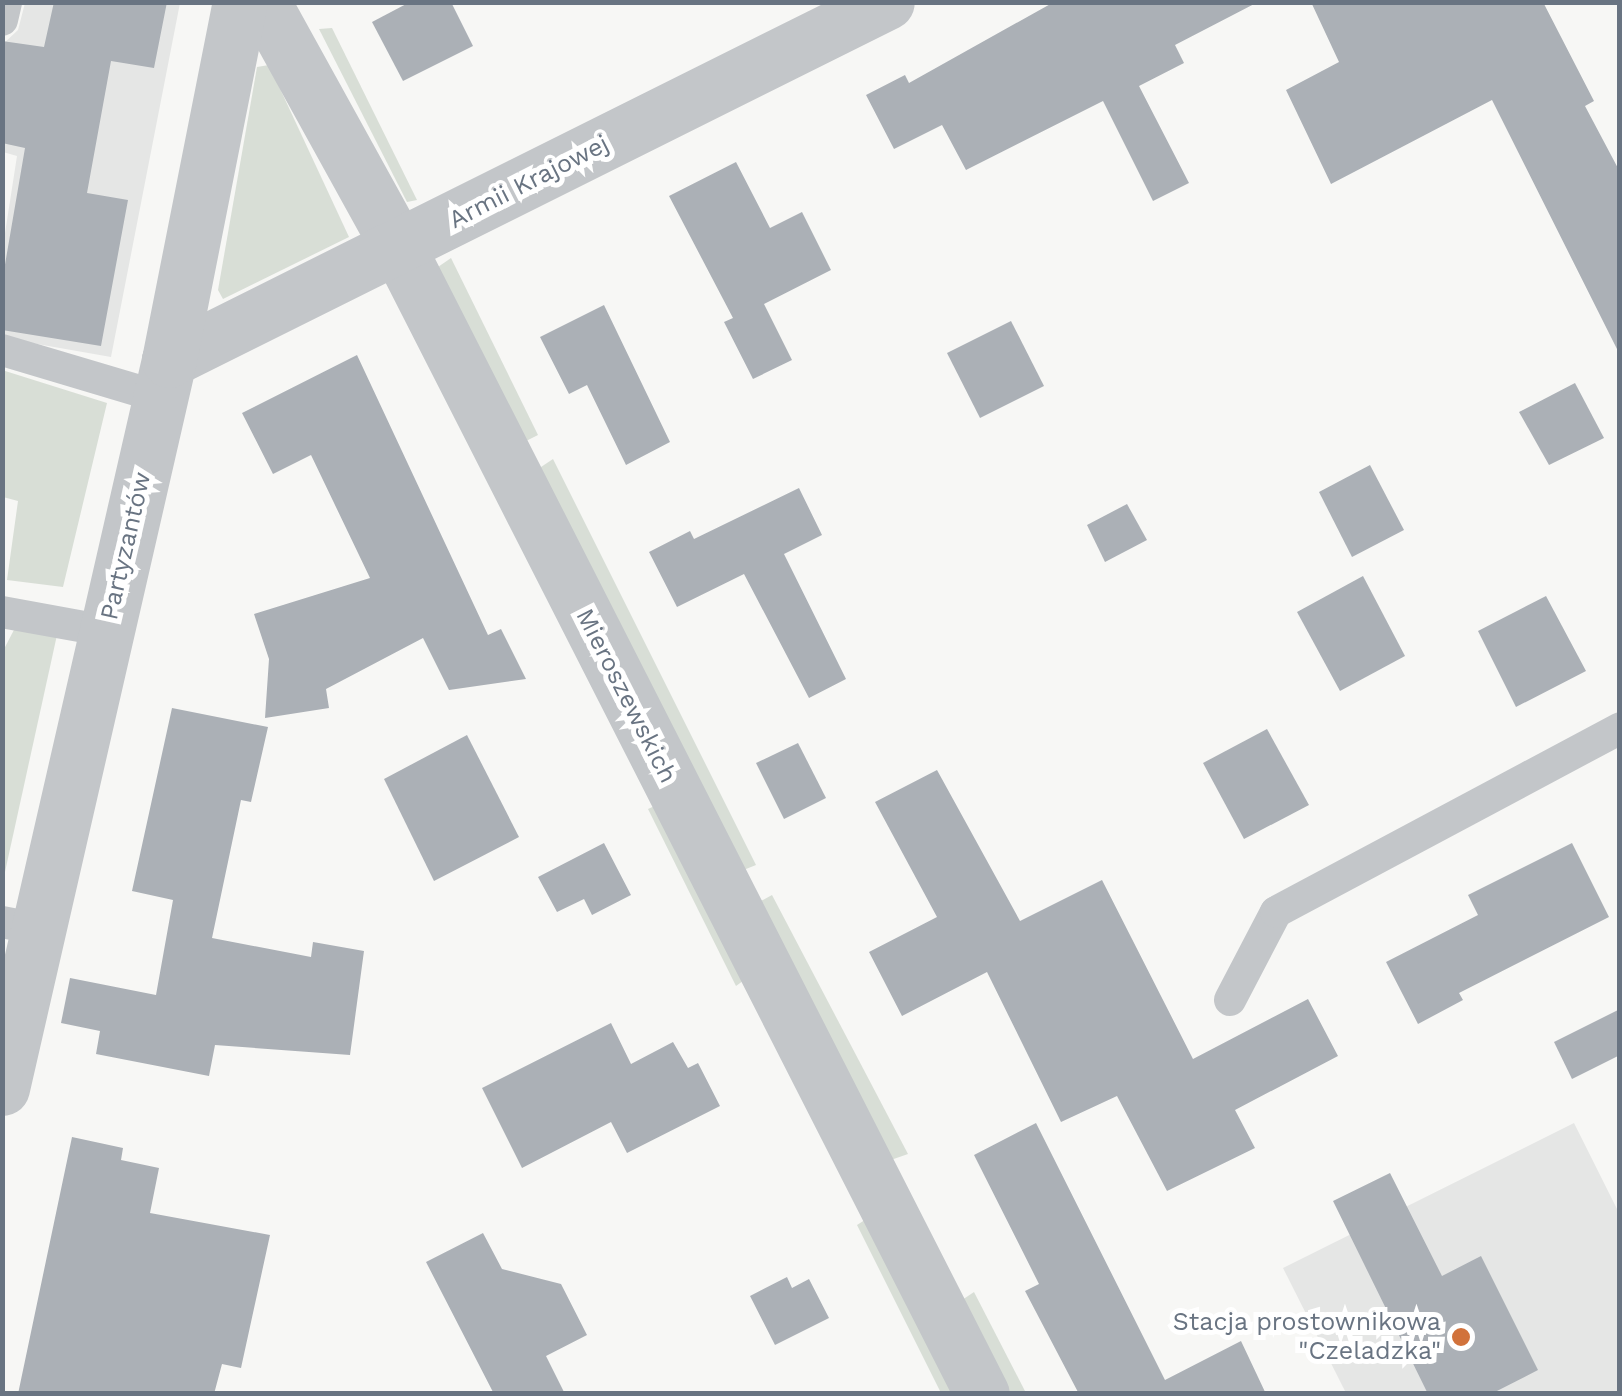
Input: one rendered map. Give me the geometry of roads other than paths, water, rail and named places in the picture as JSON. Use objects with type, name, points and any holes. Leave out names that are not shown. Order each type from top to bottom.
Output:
[{"type":"street","name":"Partyzantów","points":[[2,1088],[21,925],[107,631],[165,378],[240,2]]},
{"type":"street","name":"Mieroszewskich","points":[[263,2],[398,248],[982,1394]]},
{"type":"street","name":"Armii Krajowej","points":[[165,378],[398,248],[887,2]]},
{"type":"lane","points":[[2,20],[6,2]]},
{"type":"lane","points":[[2,350],[119,378],[165,378]]},
{"type":"lane","points":[[2,612],[107,631]]},
{"type":"lane","points":[[1230,1000],[1276,912],[1620,728]]},
{"type":"place","name":"Stacja prostownikowa \"Czeladzka\"","points":[[1461,1337]]}]
